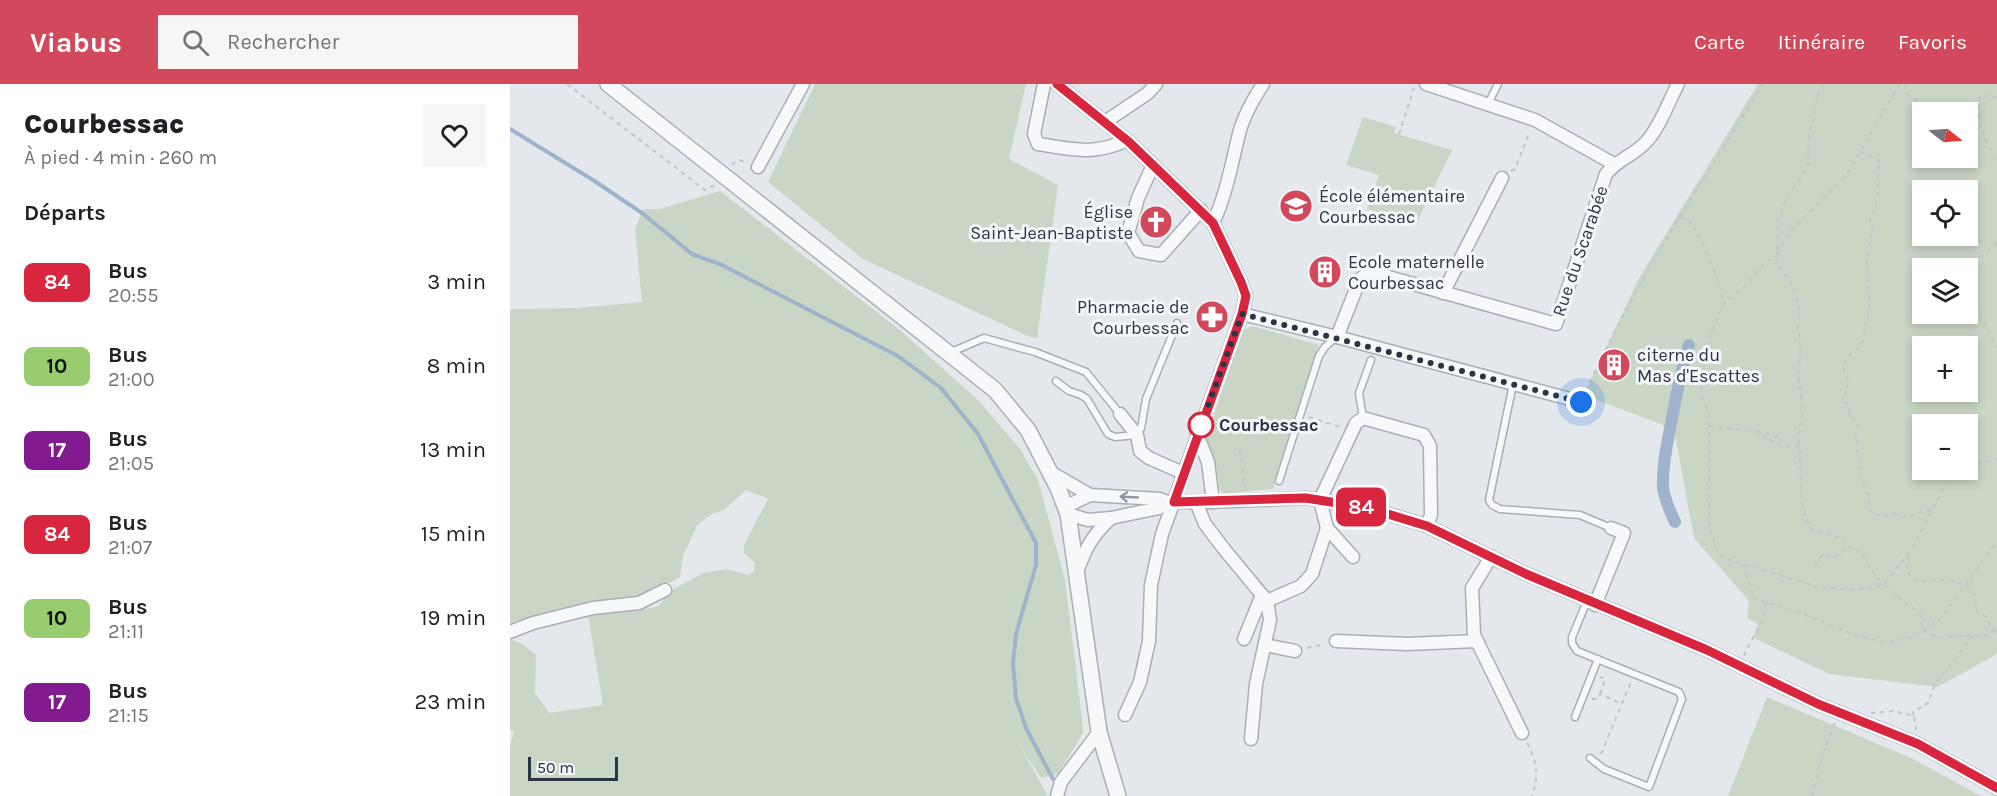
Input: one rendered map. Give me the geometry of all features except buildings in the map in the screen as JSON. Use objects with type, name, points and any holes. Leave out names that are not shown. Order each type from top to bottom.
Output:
[{"type":"street","points":[[608,84],[995,390],[1028,430],[1050,472],[1066,511],[1099,732],[1118,796]]},
{"type":"street","points":[[758,167],[803,84]]},
{"type":"street","points":[[1044,84],[1034,134],[1038,144],[1088,152],[1118,145],[1127,140]]},
{"type":"street","points":[[1057,84],[1127,140],[1213,223],[1246,296],[1242,314],[1170,502],[1151,585],[1149,641],[1140,682],[1125,715]]},
{"type":"street","points":[[1105,122],[1148,93],[1156,84]]},
{"type":"street","points":[[1213,223],[1233,165],[1240,128],[1263,84]]},
{"type":"street","points":[[1426,84],[1535,120],[1614,164]]},
{"type":"street","name":"Rue du Scarabée","points":[[1336,337],[1360,279],[1367,274],[1374,273],[1556,324],[1606,174],[1614,164],[1637,152],[1649,139],[1678,84]]},
{"type":"street","points":[[1153,165],[1138,198],[1128,233],[1139,251],[1161,255],[1201,210]]},
{"type":"street","points":[[1443,293],[1503,178]]},
{"type":"street","points":[[1242,314],[1581,402]]},
{"type":"street","points":[[1120,414],[1137,435],[1140,451],[1149,458],[1183,473]]},
{"type":"street","points":[[1353,557],[1327,528],[1320,500],[1356,423],[1363,418],[1424,435],[1430,446],[1431,515],[1427,526]]},
{"type":"street","points":[[1197,434],[1208,462],[1213,502]]},
{"type":"street","points":[[1050,472],[1090,495],[1160,499],[1170,502],[1306,498],[1368,508],[1427,526],[1591,603],[1707,650],[1839,712],[1918,744],[1997,788]]},
{"type":"street","points":[[1066,511],[1090,495]]},
{"type":"street","points":[[1066,511],[1088,520],[1111,518],[1159,507],[1170,502]]},
{"type":"street","points":[[1196,502],[1205,524],[1265,598],[1270,620],[1256,684],[1251,740]]},
{"type":"street","points":[[1076,576],[1094,535],[1111,518]]},
{"type":"street","points":[[1244,639],[1265,598],[1300,586],[1312,574],[1327,528]]},
{"type":"street","points":[[1591,603],[1624,533],[1611,528]]},
{"type":"street","points":[[1491,557],[1472,588],[1474,635],[1522,733]]},
{"type":"street","points":[[510,632],[533,623],[593,608],[639,603],[665,590]]},
{"type":"street","points":[[1336,641],[1407,644],[1477,641]]},
{"type":"street","points":[[1265,645],[1295,651]]},
{"type":"street","points":[[1057,796],[1061,782],[1099,732]]},
{"type":"lane","points":[[1488,104],[1498,84]]},
{"type":"lane","points":[[1056,381],[1069,391],[1087,399],[1108,434],[1137,435],[1141,428],[1146,399],[1177,323]]},
{"type":"lane","points":[[1279,481],[1319,356],[1336,337]]},
{"type":"lane","points":[[949,353],[984,338],[1035,352],[1086,372],[1120,414]]},
{"type":"lane","points":[[1363,418],[1359,393],[1371,360]]},
{"type":"lane","points":[[1513,384],[1489,500],[1492,505],[1500,509],[1580,515],[1611,528]]},
{"type":"lane","points":[[1590,758],[1604,769],[1650,787],[1682,699],[1679,692],[1577,651],[1572,643],[1572,636],[1591,603]]},
{"type":"lane","points":[[1575,717],[1598,659]]},
{"type":"path","points":[[567,84],[705,190],[719,180]]},
{"type":"path","points":[[1399,134],[1415,84]]},
{"type":"path","points":[[1581,402],[1608,342],[1658,252],[1763,84]]},
{"type":"path","points":[[1824,84],[1818,95],[1809,136],[1808,167],[1786,200],[1778,220],[1776,263],[1790,280],[1800,311],[1798,327],[1802,349],[1798,372],[1803,413],[1798,436],[1801,496],[1806,519],[1814,532],[1824,532],[1833,537],[1843,538],[1849,546],[1860,551],[1866,564],[1883,585],[1920,614],[1923,631]]},
{"type":"path","points":[[1900,84],[1845,177],[1788,234],[1777,255],[1761,267],[1744,287],[1724,303],[1710,336],[1701,393],[1709,415],[1709,527],[1717,551],[1724,558],[1818,587],[1857,590],[1883,585],[1910,552],[1948,480]]},
{"type":"path","points":[[1906,84],[1906,91],[1917,102]]},
{"type":"path","points":[[1997,98],[1980,94],[1978,109],[1980,128],[1997,164]]},
{"type":"path","points":[[1503,178],[1515,169],[1535,120]]},
{"type":"path","points":[[1860,151],[1880,161],[1877,180],[1879,190],[1875,209],[1869,220],[1873,225],[1866,268],[1869,276],[1867,284],[1868,319],[1863,341],[1842,366],[1849,381],[1844,397],[1845,402],[1858,426],[1854,439],[1857,441],[1861,467],[1860,478],[1869,496],[1869,509],[1872,514],[1883,516],[1895,513],[1900,517],[1908,518],[1924,510],[1934,510]]},
{"type":"path","points":[[727,171],[737,159],[758,167]]},
{"type":"path","points":[[1680,217],[1690,222],[1708,256],[1724,303]]},
{"type":"path","points":[[1997,243],[1973,268],[1973,287],[1979,311],[1997,347]]},
{"type":"path","points":[[1322,421],[1331,424]]},
{"type":"path","points":[[1709,426],[1754,431],[1780,437]]},
{"type":"path","points":[[1754,431],[1781,446],[1800,447]]},
{"type":"path","points":[[1240,450],[1247,499]]},
{"type":"path","points":[[1978,464],[1997,459]]},
{"type":"path","points":[[1743,563],[1751,590],[1755,594],[1754,598],[1812,615],[1857,636],[1887,642],[1912,638],[1941,618],[1997,541]]},
{"type":"path","points":[[1815,566],[1824,554],[1832,559],[1849,546]]},
{"type":"path","points":[[1910,552],[1906,566],[1908,574],[1914,581],[1957,581],[1970,587],[1976,600],[1975,608],[1986,616],[1990,627],[1997,630]]},
{"type":"path","points":[[1744,656],[1764,618],[1766,602]]},
{"type":"path","points":[[1923,631],[1941,638],[1984,636],[1997,630]]},
{"type":"path","points":[[1918,744],[1913,711],[1928,703],[1935,684],[1972,636]]},
{"type":"path","points":[[1295,651],[1336,641]]},
{"type":"path","points":[[1575,717],[1585,713],[1592,698],[1598,699],[1600,694],[1605,680],[1592,674]]},
{"type":"path","points":[[1597,764],[1635,674]]},
{"type":"path","points":[[1600,694],[1622,704]]},
{"type":"path","points":[[1894,711],[1914,716]]},
{"type":"path","points":[[1812,796],[1822,756],[1839,712]]},
{"type":"path","points":[[1522,733],[1534,755],[1537,781],[1532,796]]},
{"type":"green space","points":[[815,84],[1026,84],[1009,159],[1058,185],[1037,338],[1030,337],[863,259],[768,182]]},
{"type":"green space","points":[[1758,84],[1997,84],[1997,654],[1938,687],[1829,674],[1754,638],[1758,624],[1747,618],[1749,601],[1694,538],[1674,429],[1584,395],[1639,278]]},
{"type":"green space","points":[[1363,117],[1396,127],[1394,133],[1452,150],[1416,224],[1367,209],[1379,175],[1346,165]]},
{"type":"green space","points":[[720,191],[901,331],[979,401],[1020,449],[1038,480],[1065,580],[1083,733],[1058,774],[1041,778],[1020,746],[1048,796],[510,796],[510,747],[514,731],[510,730],[510,639],[523,644],[536,655],[535,693],[549,713],[603,705],[588,615],[659,606],[667,593],[703,573],[727,569],[749,575],[754,571],[755,563],[744,553],[744,545],[768,499],[746,490],[724,510],[712,514],[697,525],[683,556],[680,577],[639,599],[510,628],[510,311],[642,302],[635,229],[643,209],[660,209]]},
{"type":"green space","points":[[1252,326],[1319,345],[1273,489],[1224,494],[1220,490],[1215,462],[1211,461],[1206,439],[1241,337],[1244,330]]},
{"type":"green space","points":[[1767,697],[1911,758],[1981,796],[1728,796]]},
{"type":"waterway","points":[[510,129],[642,213],[692,254],[722,265],[898,356],[941,388],[978,434],[1036,543],[1036,565],[1016,634],[1013,663],[1016,699],[1027,730],[1053,779]]},
{"type":"waterway","points":[[1675,522],[1663,487],[1663,470],[1677,390],[1689,345]]},
{"type":"bus line","name":"84","points":[[1057,84],[1129,142],[1213,223],[1246,296],[1242,314],[1174,502],[1306,498],[1368,508],[1427,526],[1595,605],[1707,650],[1818,704],[1918,744],[1997,788]]},
{"type":"place","name":"École élémentaire Courbessac","points":[[1296,206]]},
{"type":"place","name":"Église Saint-Jean-Baptiste","points":[[1156,222]]},
{"type":"place","name":"Ecole maternelle Courbessac","points":[[1325,272]]},
{"type":"place","name":"Pharmacie de Courbessac","points":[[1212,317]]},
{"type":"place","name":"citerne du Mas d'Escattes","points":[[1614,365]]},
{"type":"place","name":"Courbessac","points":[[1201,425]]},
{"type":"route","points":[[1201,425],[1242,314],[1581,402]]}]
